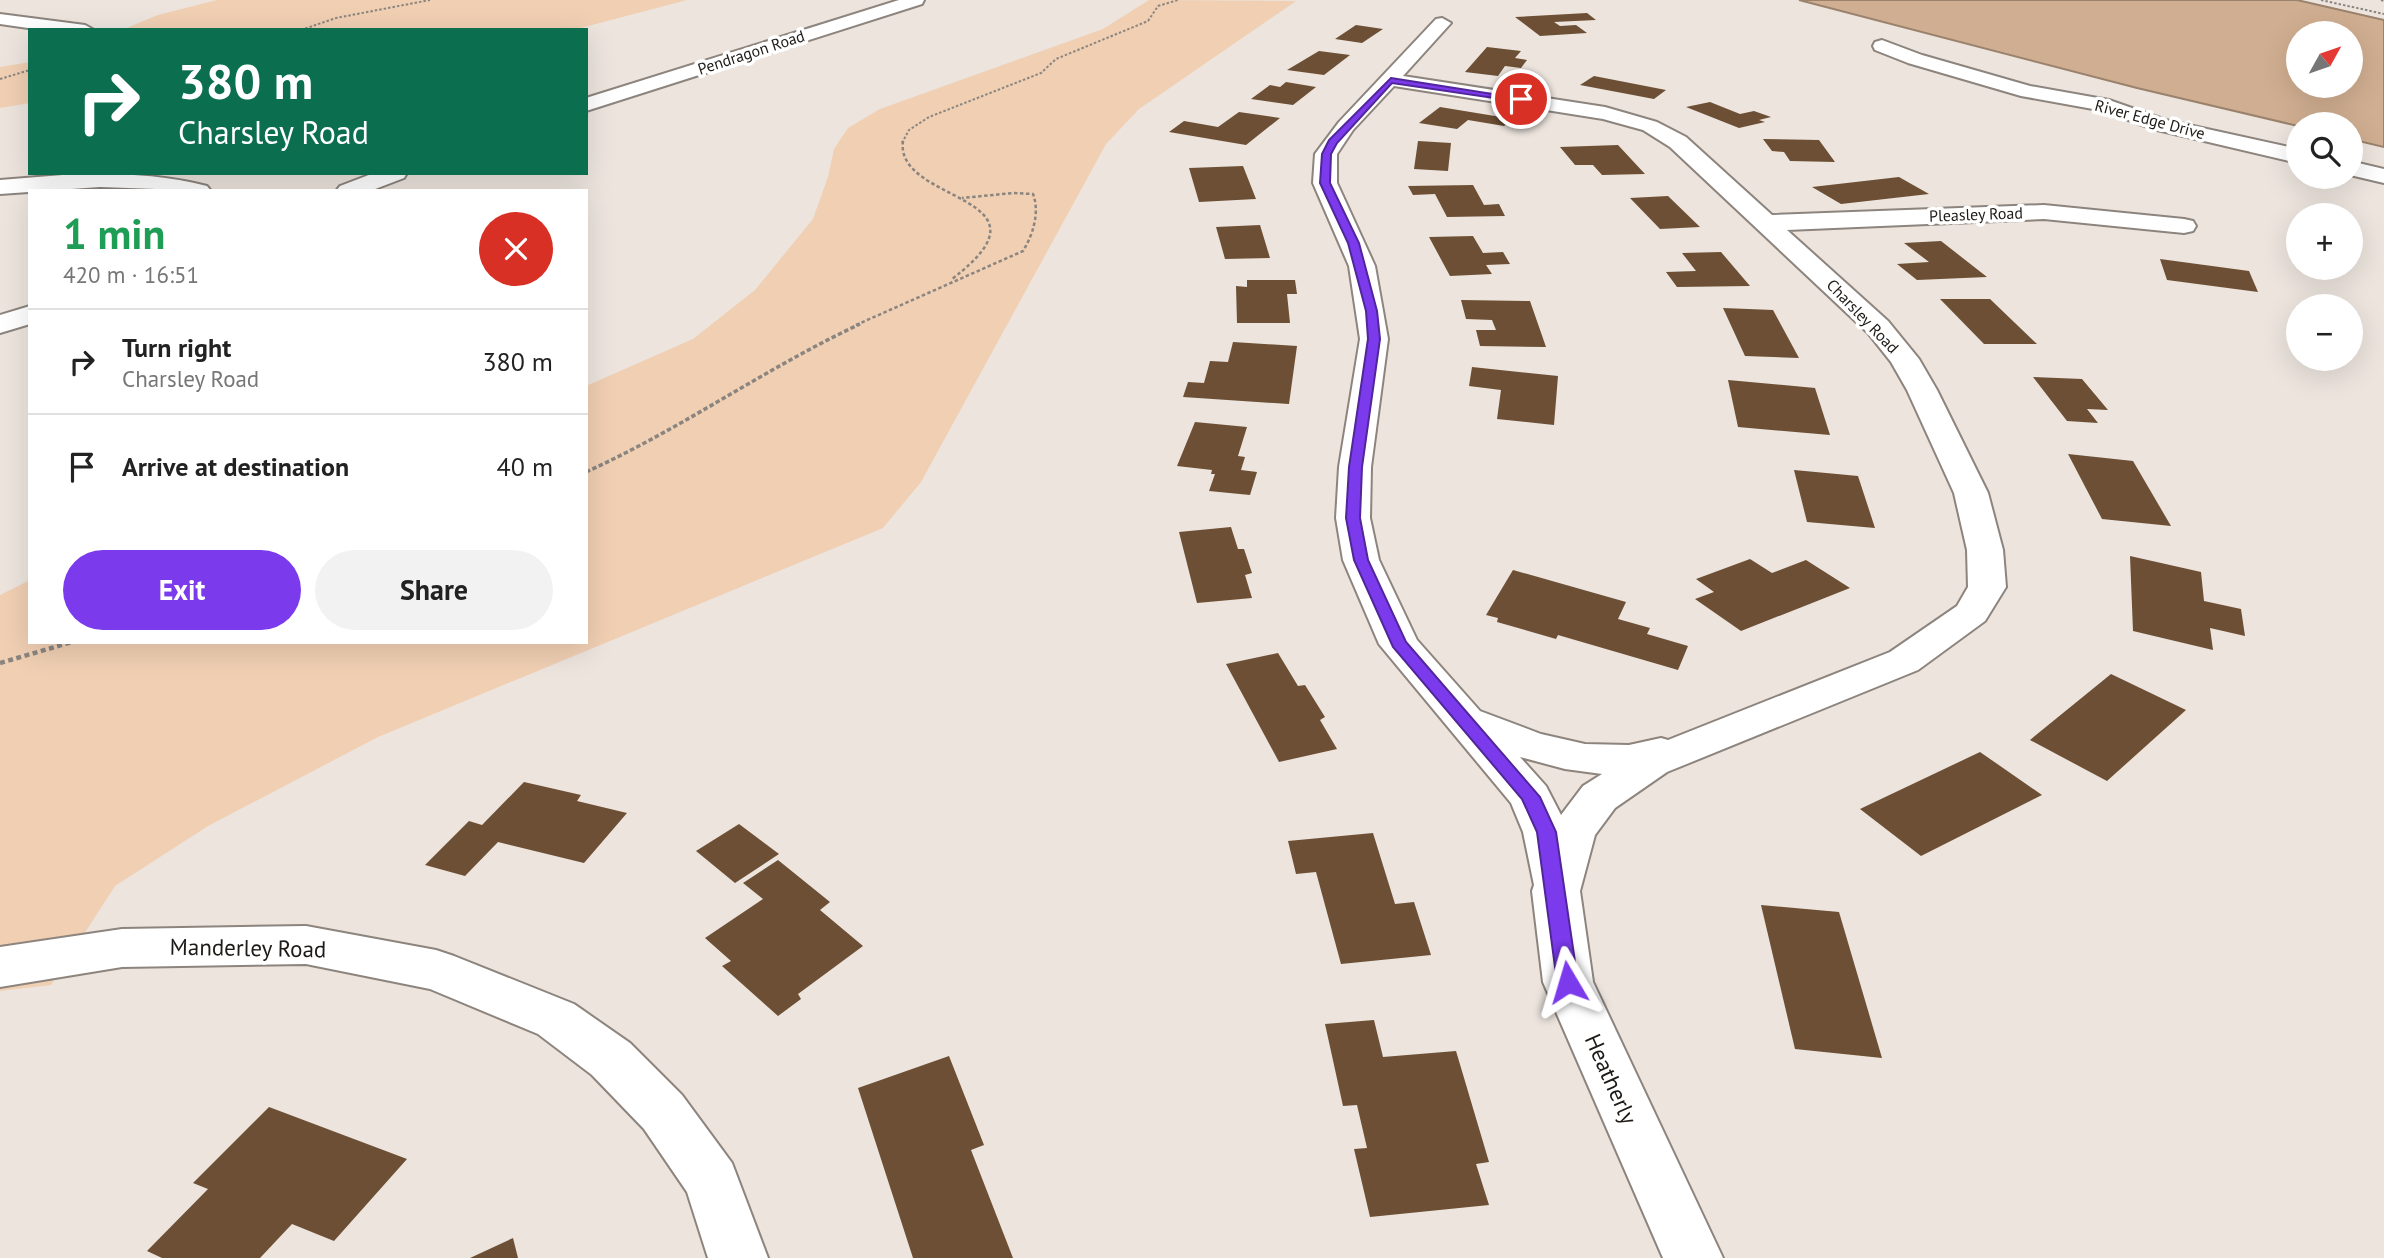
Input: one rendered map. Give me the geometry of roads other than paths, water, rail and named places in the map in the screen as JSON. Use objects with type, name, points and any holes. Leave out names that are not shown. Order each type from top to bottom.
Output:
[{"type":"street","name":"Pendragon Road","points":[[588,104],[916,0]]},
{"type":"street","points":[[0,18],[39,4]]},
{"type":"street","points":[[0,18],[71,28]]},
{"type":"street","name":"Heatherly","points":[[1442,23],[1346,125],[1326,154],[1325,183],[1362,266],[1373,330],[1370,374],[1355,467],[1353,518],[1361,560],[1399,644],[1530,797],[1546,832],[1568,982],[1693,1258]]},
{"type":"street","name":"River Edge Drive","points":[[1882,46],[1915,59],[2028,92],[2109,106],[2160,125],[2286,153]]},
{"type":"street","name":"Charsley Road","points":[[1391,80],[1579,108],[1650,126],[1678,142],[1878,327],[1904,359],[1945,436],[1971,493],[1986,550],[1987,587],[1972,613],[1905,661],[1703,742]]},
{"type":"street","points":[[2363,171],[2384,176]]},
{"type":"street","points":[[353,189],[391,175]]},
{"type":"street","points":[[0,187],[145,177],[191,189]]},
{"type":"street","name":"Pleasley Road","points":[[1767,223],[2044,212],[2184,226]]},
{"type":"street","points":[[0,325],[28,315]]},
{"type":"street","points":[[1465,719],[1503,737],[1587,758],[1626,760],[1703,742]]},
{"type":"street","name":"Heatherly","points":[[1556,891],[1573,831],[1599,797],[1652,762],[1703,742]]},
{"type":"street","name":"Manderley Road","points":[[0,967],[122,948],[306,945],[436,970],[497,993],[556,1019],[611,1059],[663,1112],[712,1181],[738,1258]]}]
